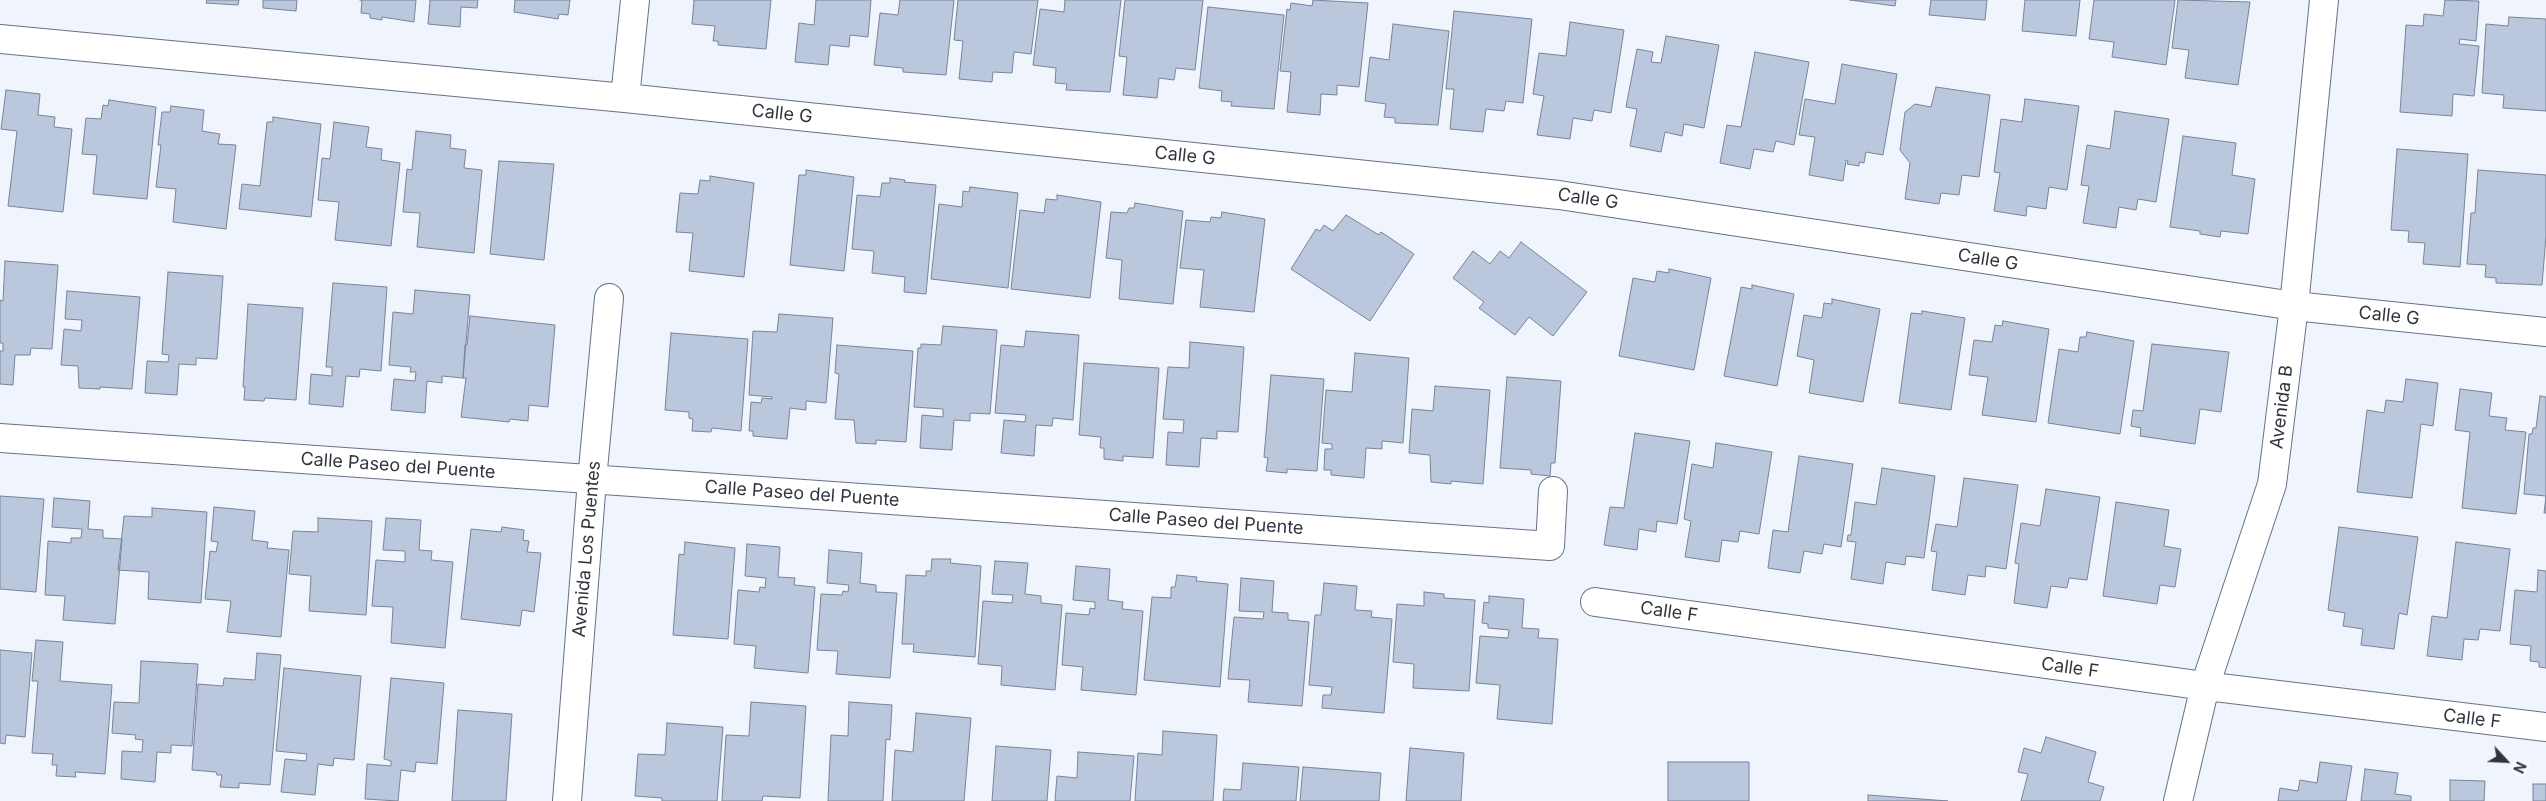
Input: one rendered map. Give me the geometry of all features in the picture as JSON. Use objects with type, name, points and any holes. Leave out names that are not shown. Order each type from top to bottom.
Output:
[{"type":"street","points":[[625,98],[635,0]]},
{"type":"street","name":"Avenida B","points":[[2178,801],[2205,686],[2272,484],[2294,306],[2324,0]]},
{"type":"street","name":"Calle G","points":[[0,39],[625,98],[1559,195],[2294,306],[2546,332]]},
{"type":"street","name":"Avenida Los Puentes","points":[[567,801],[592,480],[609,298]]},
{"type":"street","name":"Calle Paseo del Puente","points":[[0,438],[1550,546],[1553,491]]},
{"type":"street","name":"Calle F","points":[[1595,602],[2205,686],[2546,727]]},
{"type":"building","points":[[207,0],[239,0],[238,5],[206,3]]},
{"type":"building","points":[[263,0],[297,0],[296,11],[263,8]]},
{"type":"building","points":[[362,0],[416,0],[414,22],[382,17],[382,20],[370,18],[370,14],[361,13]]},
{"type":"building","points":[[430,0],[478,0],[477,8],[461,7],[460,27],[428,24]]},
{"type":"building","points":[[515,0],[570,0],[568,15],[559,14],[558,19],[514,12]]},
{"type":"building","points":[[694,0],[771,0],[766,49],[718,45],[718,41],[713,41],[715,26],[692,24]]},
{"type":"building","points":[[816,0],[871,0],[868,37],[850,35],[849,47],[830,45],[828,65],[795,62],[799,23],[814,25]]},
{"type":"building","points":[[900,0],[954,0],[946,75],[903,72],[903,68],[874,65],[880,13],[898,15]]},
{"type":"building","points":[[958,0],[1038,0],[1031,54],[1014,52],[1012,73],[993,72],[992,82],[959,79],[963,41],[954,40]]},
{"type":"building","points":[[1065,0],[1121,0],[1110,92],[1066,90],[1067,84],[1055,83],[1056,68],[1033,65],[1040,9],[1064,12]]},
{"type":"building","points":[[1125,0],[1203,0],[1195,70],[1176,68],[1174,80],[1159,78],[1157,98],[1123,95],[1127,57],[1119,56]]},
{"type":"building","points":[[1313,0],[1368,3],[1359,87],[1337,85],[1337,95],[1321,94],[1320,115],[1287,112],[1291,72],[1280,71],[1287,9],[1290,10],[1291,3],[1312,6]]},
{"type":"building","points":[[1850,0],[1896,0],[1895,6]]},
{"type":"building","points":[[1931,0],[1987,0],[1985,20],[1929,15]]},
{"type":"building","points":[[2025,0],[2080,0],[2076,36],[2022,31]]},
{"type":"building","points":[[2094,0],[2175,0],[2166,65],[2112,57],[2114,42],[2089,39]]},
{"type":"building","points":[[2178,0],[2250,2],[2238,85],[2185,78],[2189,50],[2172,48]]},
{"type":"building","points":[[2445,0],[2479,1],[2476,41],[2460,39],[2459,44],[2479,46],[2474,96],[2453,94],[2452,116],[2400,112],[2406,25],[2423,26],[2424,14],[2443,16]]},
{"type":"building","points":[[1208,7],[1284,15],[1274,109],[1231,106],[1232,102],[1221,101],[1222,91],[1199,88]]},
{"type":"building","points":[[1454,11],[1532,19],[1523,103],[1506,101],[1504,111],[1486,109],[1483,132],[1450,129],[1454,89],[1446,89]]},
{"type":"building","points":[[2509,17],[2546,19],[2546,111],[2503,108],[2504,95],[2482,93],[2486,24],[2508,26]]},
{"type":"building","points":[[1570,22],[1624,30],[1611,113],[1594,110],[1592,121],[1573,118],[1570,139],[1537,135],[1544,96],[1533,94],[1539,53],[1566,56]]},
{"type":"building","points":[[1393,24],[1449,31],[1438,125],[1395,123],[1395,118],[1384,117],[1386,104],[1365,101],[1370,57],[1389,60]]},
{"type":"building","points":[[1666,36],[1719,45],[1704,128],[1684,124],[1682,136],[1665,132],[1661,152],[1630,146],[1637,109],[1626,107],[1637,49],[1653,52],[1651,62],[1661,63]]},
{"type":"building","points":[[1755,52],[1809,62],[1794,145],[1776,141],[1773,152],[1754,149],[1750,169],[1720,163],[1727,125],[1741,127]]},
{"type":"building","points":[[1842,64],[1897,74],[1883,155],[1866,152],[1864,163],[1859,162],[1859,166],[1847,164],[1848,161],[1846,160],[1843,181],[1809,175],[1815,137],[1799,135],[1805,99],[1835,104]]},
{"type":"building","points":[[1936,87],[1990,95],[1979,177],[1962,175],[1959,195],[1941,193],[1939,204],[1905,199],[1910,163],[1900,150],[1905,112],[1915,104],[1931,107]]},
{"type":"building","points":[[6,90],[40,94],[38,115],[55,117],[54,127],[72,129],[63,212],[8,206],[17,131],[1,129]]},
{"type":"building","points":[[2025,99],[2079,106],[2067,190],[2049,187],[2046,209],[2027,206],[2026,216],[1994,211],[2000,173],[1994,172],[2001,119],[2022,122]]},
{"type":"building","points":[[109,100],[156,107],[147,199],[93,194],[97,155],[82,154],[86,118],[101,119],[103,105],[108,106]]},
{"type":"building","points":[[171,106],[204,110],[202,131],[220,134],[218,144],[236,145],[226,229],[173,222],[176,189],[156,187],[161,145],[158,145],[162,112],[170,112]]},
{"type":"building","points":[[2115,111],[2169,119],[2156,202],[2138,199],[2136,210],[2119,207],[2116,228],[2083,223],[2089,186],[2081,185],[2087,145],[2110,149]]},
{"type":"building","points":[[273,117],[321,124],[311,217],[239,209],[242,184],[260,186],[267,122],[273,122]]},
{"type":"building","points":[[334,122],[369,127],[366,147],[382,149],[381,160],[400,163],[391,246],[335,240],[339,202],[318,200],[322,158],[330,159]]},
{"type":"building","points":[[416,131],[451,135],[450,148],[466,150],[464,168],[482,170],[474,253],[417,247],[420,213],[403,212],[407,169],[412,170]]},
{"type":"building","points":[[2183,136],[2236,143],[2232,175],[2255,179],[2248,234],[2221,231],[2220,237],[2200,234],[2200,231],[2170,227]]},
{"type":"building","points":[[2397,149],[2468,154],[2460,267],[2423,264],[2425,243],[2408,242],[2409,231],[2391,230]]},
{"type":"building","points":[[499,161],[554,164],[544,260],[490,254]]},
{"type":"building","points":[[806,170],[854,177],[844,271],[790,265],[799,175],[806,175]]},
{"type":"building","points":[[2478,170],[2546,175],[2546,236],[2542,285],[2496,283],[2496,278],[2485,277],[2486,265],[2467,264],[2471,213],[2475,213]]},
{"type":"building","points":[[710,176],[754,183],[744,277],[689,271],[693,233],[676,232],[680,193],[698,194],[700,180],[710,181]]},
{"type":"building","points":[[890,178],[905,180],[904,182],[936,185],[926,294],[904,292],[905,277],[872,273],[874,251],[852,249],[857,195],[880,197],[882,183],[890,183]]},
{"type":"building","points":[[970,187],[1018,193],[1008,288],[931,279],[939,204],[962,207],[963,191],[969,192]]},
{"type":"building","points":[[1057,195],[1101,202],[1090,298],[1011,289],[1020,210],[1044,213],[1046,199],[1057,200]]},
{"type":"building","points":[[1135,203],[1183,211],[1173,304],[1119,299],[1122,260],[1106,258],[1111,212],[1127,213],[1129,208],[1134,208]]},
{"type":"building","points":[[1222,212],[1265,219],[1254,312],[1200,307],[1204,270],[1180,268],[1186,220],[1210,222],[1211,217],[1221,218]]},
{"type":"building","points":[[1346,215],[1379,235],[1381,232],[1414,254],[1370,321],[1291,269],[1316,229],[1320,231],[1324,225],[1333,231]]},
{"type":"building","points":[[1521,242],[1587,292],[1553,336],[1529,317],[1515,335],[1479,308],[1484,302],[1453,278],[1473,251],[1490,264],[1500,251],[1509,258]]},
{"type":"building","points":[[5,261],[58,265],[52,349],[31,348],[30,355],[15,355],[13,385],[0,384],[0,351],[3,351],[3,343],[0,343],[0,300],[3,301]]},
{"type":"building","points":[[1669,269],[1711,278],[1694,370],[1619,356],[1633,278],[1655,282],[1657,271],[1669,273]]},
{"type":"building","points":[[168,272],[223,276],[217,359],[196,358],[196,365],[179,364],[177,395],[145,393],[147,361],[168,362],[169,355],[162,354]]},
{"type":"building","points":[[333,283],[387,287],[381,371],[360,369],[359,377],[346,376],[343,407],[309,404],[311,374],[332,376],[332,367],[326,367]]},
{"type":"building","points":[[1752,285],[1794,294],[1777,386],[1724,376],[1741,287],[1752,289]]},
{"type":"building","points":[[415,290],[470,295],[463,378],[442,376],[442,383],[427,381],[425,413],[391,410],[394,379],[415,381],[416,372],[410,372],[411,367],[389,365],[393,312],[413,314]]},
{"type":"building","points":[[67,291],[140,297],[132,389],[79,388],[78,366],[61,365],[64,329],[81,331],[82,320],[65,319]]},
{"type":"building","points":[[1832,299],[1880,309],[1863,402],[1809,393],[1814,360],[1797,356],[1804,315],[1822,318],[1824,303],[1832,304]]},
{"type":"building","points":[[248,304],[303,308],[296,400],[265,398],[264,401],[244,400],[245,387],[243,387]]},
{"type":"building","points":[[1922,311],[1965,318],[1951,410],[1899,403],[1911,313],[1922,314]]},
{"type":"building","points":[[779,314],[833,318],[826,403],[806,401],[806,410],[790,408],[787,439],[753,436],[753,431],[749,431],[751,402],[761,403],[762,398],[772,399],[772,397],[749,395],[753,331],[777,332]]},
{"type":"building","points":[[470,316],[555,325],[548,407],[529,405],[528,421],[510,419],[509,422],[461,417],[466,378],[463,378],[465,345],[467,345]]},
{"type":"building","points":[[2003,321],[2049,329],[2036,422],[1982,415],[1988,377],[1969,375],[1974,340],[1992,342],[1995,325],[2002,326]]},
{"type":"building","points":[[943,326],[997,330],[990,414],[970,413],[970,421],[954,420],[952,450],[920,448],[922,415],[943,417],[943,409],[914,407],[918,348],[921,348],[921,344],[941,345]]},
{"type":"building","points":[[1026,331],[1079,335],[1073,420],[1053,418],[1052,426],[1036,425],[1034,456],[1001,453],[1004,420],[1025,422],[1026,415],[995,413],[1001,345],[1024,347]]},
{"type":"building","points":[[2087,332],[2134,341],[2120,434],[2048,423],[2059,349],[2078,352],[2080,337],[2086,337]]},
{"type":"building","points":[[671,333],[748,339],[741,431],[712,428],[711,432],[692,431],[693,419],[689,418],[689,412],[665,410]]},
{"type":"building","points":[[1190,342],[1244,347],[1238,432],[1217,431],[1217,439],[1201,438],[1199,467],[1166,465],[1168,432],[1183,433],[1184,420],[1163,419],[1168,367],[1189,368]]},
{"type":"building","points":[[2152,344],[2229,352],[2221,412],[2200,409],[2195,444],[2140,436],[2141,428],[2131,426],[2133,410],[2143,411]]},
{"type":"building","points":[[837,345],[913,351],[906,442],[876,440],[876,444],[856,443],[854,420],[835,419],[839,374],[835,373]]},
{"type":"building","points":[[1355,353],[1409,358],[1403,443],[1382,441],[1382,449],[1366,448],[1364,478],[1331,475],[1331,470],[1324,470],[1325,449],[1332,449],[1332,444],[1322,443],[1326,390],[1352,392]]},
{"type":"building","points":[[1084,363],[1159,368],[1153,458],[1123,456],[1123,461],[1104,459],[1104,448],[1100,448],[1101,437],[1079,435]]},
{"type":"building","points":[[1271,375],[1324,379],[1317,471],[1287,469],[1287,473],[1266,471],[1268,458],[1264,457]]},
{"type":"building","points":[[1507,377],[1561,381],[1555,463],[1551,463],[1550,476],[1531,474],[1531,470],[1500,468]]},
{"type":"building","points":[[2406,379],[2438,383],[2433,426],[2421,424],[2412,498],[2357,492],[2367,410],[2384,413],[2386,400],[2403,402]]},
{"type":"building","points":[[1435,386],[1490,390],[1483,484],[1451,481],[1451,484],[1431,482],[1430,455],[1409,453],[1412,409],[1433,411]]},
{"type":"building","points":[[2460,389],[2492,393],[2489,416],[2507,418],[2505,430],[2526,432],[2516,514],[2462,508],[2470,432],[2455,430]]},
{"type":"building","points":[[2540,396],[2546,397],[2546,496],[2524,494],[2529,434],[2532,434],[2533,428],[2536,428]]},
{"type":"building","points":[[1635,433],[1690,441],[1677,524],[1657,521],[1656,532],[1639,529],[1637,550],[1604,545],[1610,507],[1624,508]]},
{"type":"building","points":[[1716,443],[1772,452],[1759,534],[1740,531],[1738,542],[1722,540],[1719,562],[1685,557],[1691,521],[1684,519],[1692,464],[1713,468]]},
{"type":"building","points":[[1799,456],[1853,464],[1841,547],[1824,544],[1822,554],[1804,551],[1800,573],[1768,568],[1773,530],[1788,532]]},
{"type":"building","points":[[1882,468],[1935,476],[1924,558],[1906,556],[1905,565],[1886,562],[1883,584],[1851,579],[1856,542],[1847,541],[1848,535],[1851,535],[1855,502],[1876,505]]},
{"type":"building","points":[[1964,478],[2018,485],[2006,569],[1986,566],[1985,577],[1968,575],[1965,595],[1932,590],[1937,552],[1931,551],[1936,524],[1957,527]]},
{"type":"building","points":[[2046,489],[2100,497],[2087,580],[2069,578],[2067,588],[2051,586],[2047,608],[2014,603],[2019,564],[2015,563],[2021,523],[2040,526]]},
{"type":"building","points":[[0,496],[44,499],[36,592],[0,589]]},
{"type":"building","points":[[2546,496],[2546,513],[2544,513]]},
{"type":"building","points":[[54,498],[90,501],[88,529],[103,530],[103,538],[122,539],[115,624],[63,620],[65,596],[45,595],[48,541],[71,543],[71,538],[81,538],[82,529],[52,527]]},
{"type":"building","points":[[2116,502],[2169,510],[2164,546],[2181,549],[2175,587],[2160,585],[2157,604],[2103,596]]},
{"type":"building","points":[[214,507],[255,511],[252,540],[268,542],[267,548],[289,550],[281,637],[227,632],[231,601],[205,599],[210,551],[216,552],[218,542],[211,541]]},
{"type":"building","points":[[152,508],[207,512],[201,603],[148,599],[149,572],[118,570],[124,516],[152,517]]},
{"type":"building","points":[[318,518],[372,521],[366,615],[309,611],[311,576],[289,574],[293,531],[318,532]]},
{"type":"building","points":[[386,518],[421,520],[419,550],[432,551],[431,560],[453,562],[445,648],[391,643],[393,607],[372,606],[376,560],[405,562],[405,551],[383,550]]},
{"type":"building","points":[[502,527],[524,530],[523,540],[529,541],[527,552],[541,553],[534,612],[522,610],[520,626],[461,619],[471,529],[501,532]]},
{"type":"building","points":[[2339,527],[2418,537],[2407,615],[2399,613],[2394,649],[2361,645],[2363,629],[2343,626],[2345,613],[2328,610]]},
{"type":"building","points":[[685,542],[735,548],[728,639],[673,635],[679,554],[684,555]]},
{"type":"building","points":[[2456,542],[2510,549],[2500,631],[2480,629],[2478,640],[2464,639],[2462,660],[2427,656],[2432,616],[2447,618]]},
{"type":"building","points":[[747,544],[780,547],[778,577],[795,578],[794,585],[815,587],[808,673],[754,668],[756,646],[734,644],[738,590],[759,592],[760,587],[765,588],[766,578],[745,576]]},
{"type":"building","points":[[829,550],[862,553],[860,583],[876,585],[876,592],[897,593],[890,678],[836,674],[838,651],[817,650],[821,594],[842,595],[843,591],[848,592],[849,585],[827,583]]},
{"type":"building","points":[[932,559],[951,559],[950,563],[981,566],[975,657],[913,652],[914,644],[902,644],[906,575],[926,576],[926,571],[931,571]]},
{"type":"building","points":[[995,561],[1028,563],[1025,594],[1041,596],[1041,603],[1062,605],[1055,690],[1001,685],[1002,666],[978,664],[983,601],[1012,603],[1013,595],[992,594]]},
{"type":"building","points":[[1076,566],[1110,569],[1108,600],[1123,602],[1122,609],[1143,611],[1136,695],[1081,690],[1083,667],[1062,665],[1066,613],[1089,615],[1090,608],[1095,609],[1095,602],[1073,600]]},
{"type":"building","points":[[2538,570],[2546,571],[2546,668],[2539,667],[2539,662],[2530,661],[2531,646],[2510,644],[2515,590],[2537,592]]},
{"type":"building","points":[[1177,575],[1197,577],[1196,581],[1228,584],[1220,687],[1144,680],[1152,597],[1171,598],[1171,587],[1175,587]]},
{"type":"building","points":[[1241,578],[1274,581],[1272,612],[1288,613],[1288,620],[1309,622],[1302,706],[1248,702],[1250,680],[1228,679],[1234,617],[1263,619],[1264,612],[1239,611]]},
{"type":"building","points":[[1324,583],[1357,586],[1355,610],[1372,611],[1371,617],[1392,619],[1384,713],[1322,708],[1323,695],[1331,695],[1332,687],[1309,685],[1315,615],[1321,615]]},
{"type":"building","points":[[1424,592],[1444,594],[1444,598],[1475,600],[1469,691],[1413,688],[1414,664],[1393,662],[1397,604],[1424,606]]},
{"type":"building","points":[[1489,596],[1524,599],[1522,628],[1539,629],[1538,638],[1558,639],[1552,724],[1497,719],[1500,685],[1476,683],[1480,636],[1508,638],[1509,630],[1488,628],[1488,624],[1482,623],[1484,602],[1489,603]]},
{"type":"building","points":[[36,640],[63,642],[60,681],[112,685],[105,774],[75,772],[76,777],[56,776],[57,765],[52,765],[53,754],[32,753],[38,681],[32,681]]},
{"type":"building","points":[[0,650],[32,653],[25,737],[6,735],[5,744],[0,743]]},
{"type":"building","points":[[257,653],[281,655],[270,785],[239,783],[239,788],[220,787],[222,775],[217,775],[216,772],[192,770],[198,684],[223,686],[224,678],[255,680]]},
{"type":"building","points":[[141,661],[198,664],[192,746],[171,745],[171,753],[157,752],[155,782],[121,779],[122,751],[142,752],[143,740],[135,739],[136,735],[112,733],[114,702],[139,703]]},
{"type":"building","points":[[284,668],[361,676],[354,760],[334,758],[333,766],[318,764],[315,795],[281,792],[285,759],[306,761],[307,754],[276,751]]},
{"type":"building","points":[[391,678],[444,683],[437,764],[416,762],[415,772],[401,770],[398,801],[365,799],[367,764],[391,766],[391,761],[384,759]]},
{"type":"building","points":[[751,702],[806,706],[800,798],[763,796],[762,801],[722,801],[726,735],[749,736]]},
{"type":"building","points":[[849,702],[892,705],[890,740],[886,739],[883,801],[828,801],[831,735],[848,736]]},
{"type":"building","points":[[458,710],[512,714],[506,801],[452,801]]},
{"type":"building","points":[[916,713],[971,718],[964,801],[892,801],[895,750],[913,752]]},
{"type":"building","points":[[667,723],[723,727],[717,801],[662,801],[662,798],[635,796],[638,754],[665,755]]},
{"type":"building","points":[[1163,731],[1217,735],[1213,801],[1135,801],[1138,753],[1162,755]]},
{"type":"building","points":[[2046,737],[2096,752],[2088,782],[2104,787],[2100,801],[2021,801],[2028,774],[2018,772],[2024,748],[2041,753]]},
{"type":"building","points":[[996,746],[1051,750],[1047,801],[992,801]]},
{"type":"building","points":[[1410,748],[1464,753],[1461,801],[1406,801]]},
{"type":"building","points":[[1078,752],[1134,756],[1130,801],[1055,801],[1057,776],[1077,778]]},
{"type":"building","points":[[1668,762],[1749,762],[1749,801],[1668,801]]},
{"type":"building","points":[[2320,762],[2352,766],[2346,801],[2278,801],[2280,788],[2298,791],[2300,780],[2317,783]]},
{"type":"building","points":[[1243,763],[1299,767],[1296,801],[1223,801],[1224,789],[1241,790]]},
{"type":"building","points":[[1303,767],[1381,773],[1379,801],[1300,801]]},
{"type":"building","points":[[2365,769],[2398,773],[2395,794],[2411,796],[2411,801],[2361,801]]},
{"type":"building","points":[[2450,780],[2485,781],[2484,801],[2450,801]]},
{"type":"building","points":[[2533,784],[2546,784],[2546,801],[2533,801]]},
{"type":"building","points":[[1868,795],[1948,801],[1868,801]]}]
